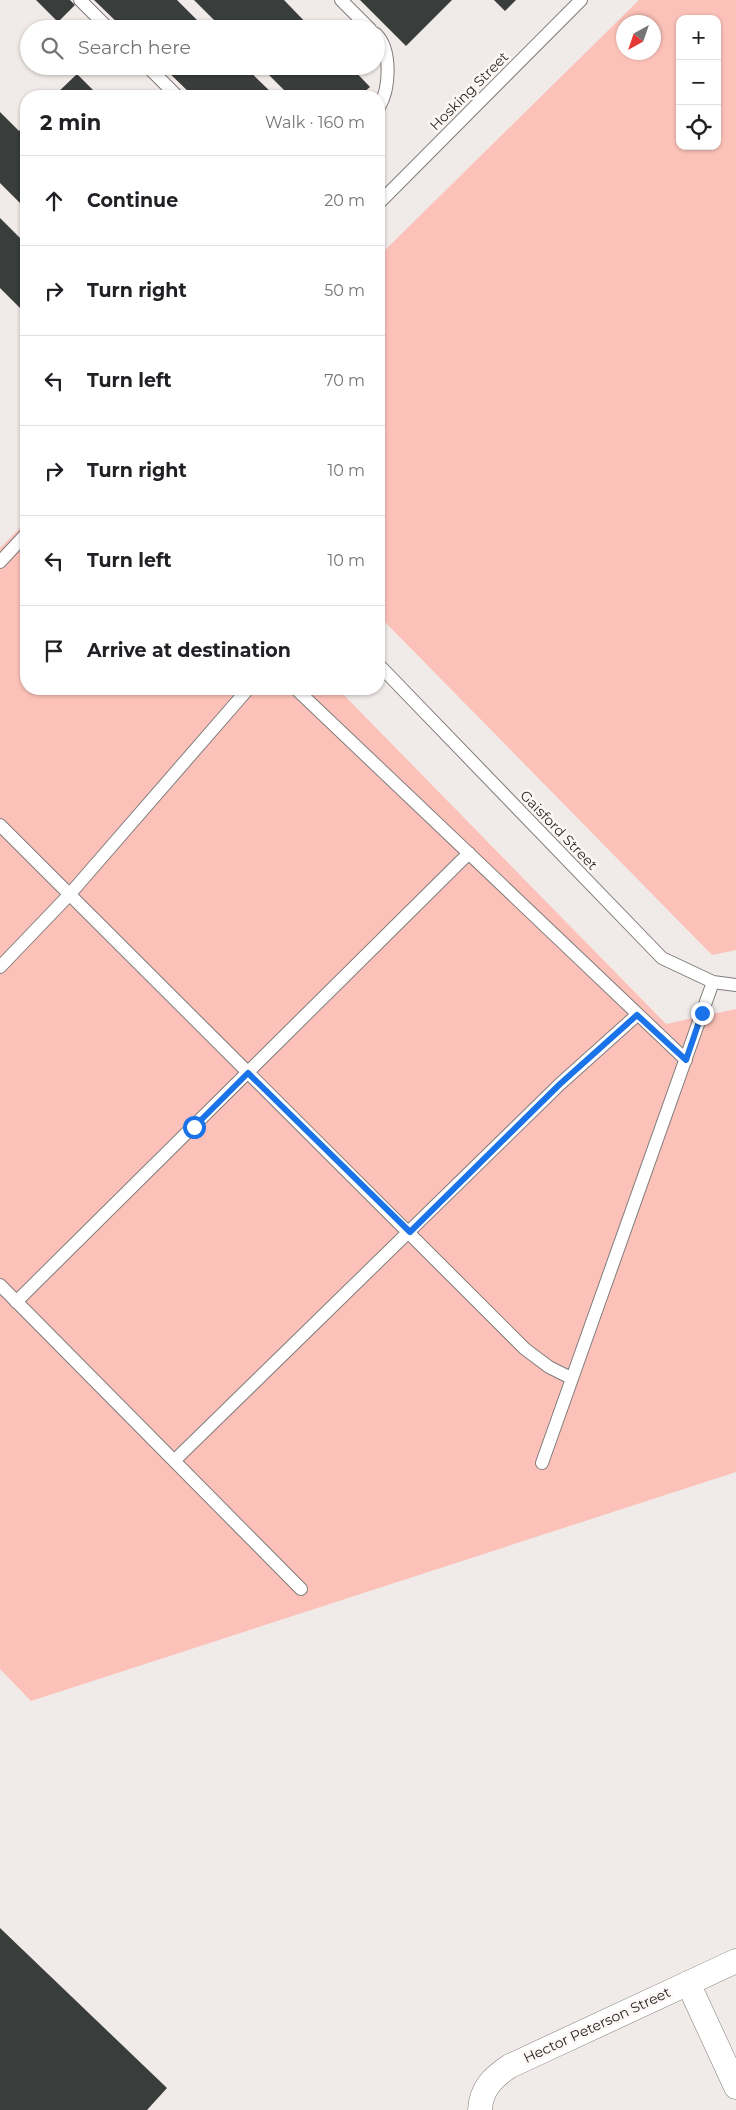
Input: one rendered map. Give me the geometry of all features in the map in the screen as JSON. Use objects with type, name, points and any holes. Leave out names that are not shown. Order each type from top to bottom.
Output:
[{"type":"street","name":"Hector Peterson Street","points":[[480,2110],[480,2100],[490,2082],[510,2066],[736,1961]]},
{"type":"street","points":[[688,1983],[736,2087]]},
{"type":"lane","points":[[80,0],[100,20]]},
{"type":"lane","points":[[341,0],[361,20]]},
{"type":"lane","name":"Hosking Street","points":[[385,197],[581,0]]},
{"type":"lane","points":[[385,57],[388,74],[385,98]]},
{"type":"lane","points":[[156,75],[171,90]]},
{"type":"lane","points":[[0,562],[20,540]]},
{"type":"lane","name":"Gaisford Street","points":[[385,671],[662,958],[713,982],[736,985]]},
{"type":"lane","points":[[0,968],[69,895],[243,695]]},
{"type":"lane","points":[[302,695],[686,1060]]},
{"type":"lane","points":[[0,826],[410,1232],[525,1349],[549,1367],[571,1378]]},
{"type":"lane","points":[[16,1302],[469,853]]},
{"type":"lane","points":[[542,1463],[713,982]]},
{"type":"lane","points":[[175,1460],[560,1084],[637,1015]]},
{"type":"lane","points":[[0,1285],[301,1589]]},
{"type":"shaded area","points":[[639,0],[736,0],[736,950],[712,955],[385,622],[385,250],[616,23],[616,60],[661,60],[661,15],[624,15]]},
{"type":"shaded area","points":[[20,528],[20,695],[344,695],[666,1024],[736,1009],[736,1472],[31,1701],[0,1669],[0,548]]},
{"type":"building","points":[[36,0],[70,0],[75,5],[60,20],[56,20]]},
{"type":"building","points":[[94,0],[177,0],[197,20],[115,20]]},
{"type":"building","points":[[194,0],[284,0],[303,20],[214,20]]},
{"type":"building","points":[[360,0],[452,0],[406,46],[385,25],[385,20],[380,20]]},
{"type":"building","points":[[494,0],[516,0],[505,11]]},
{"type":"building","points":[[78,75],[93,90],[60,90]]},
{"type":"building","points":[[171,75],[253,75],[269,90],[187,90]]},
{"type":"building","points":[[269,75],[359,75],[370,87],[367,90],[284,90]]},
{"type":"building","points":[[0,112],[20,130],[20,203],[0,183]]},
{"type":"building","points":[[0,218],[20,238],[20,308],[0,288]]},
{"type":"building","points":[[0,1928],[167,2088],[147,2110],[0,2110]]},
{"type":"route","points":[[194,1127],[248,1073],[410,1232],[560,1084],[637,1015],[686,1060],[702,1013]]}]
